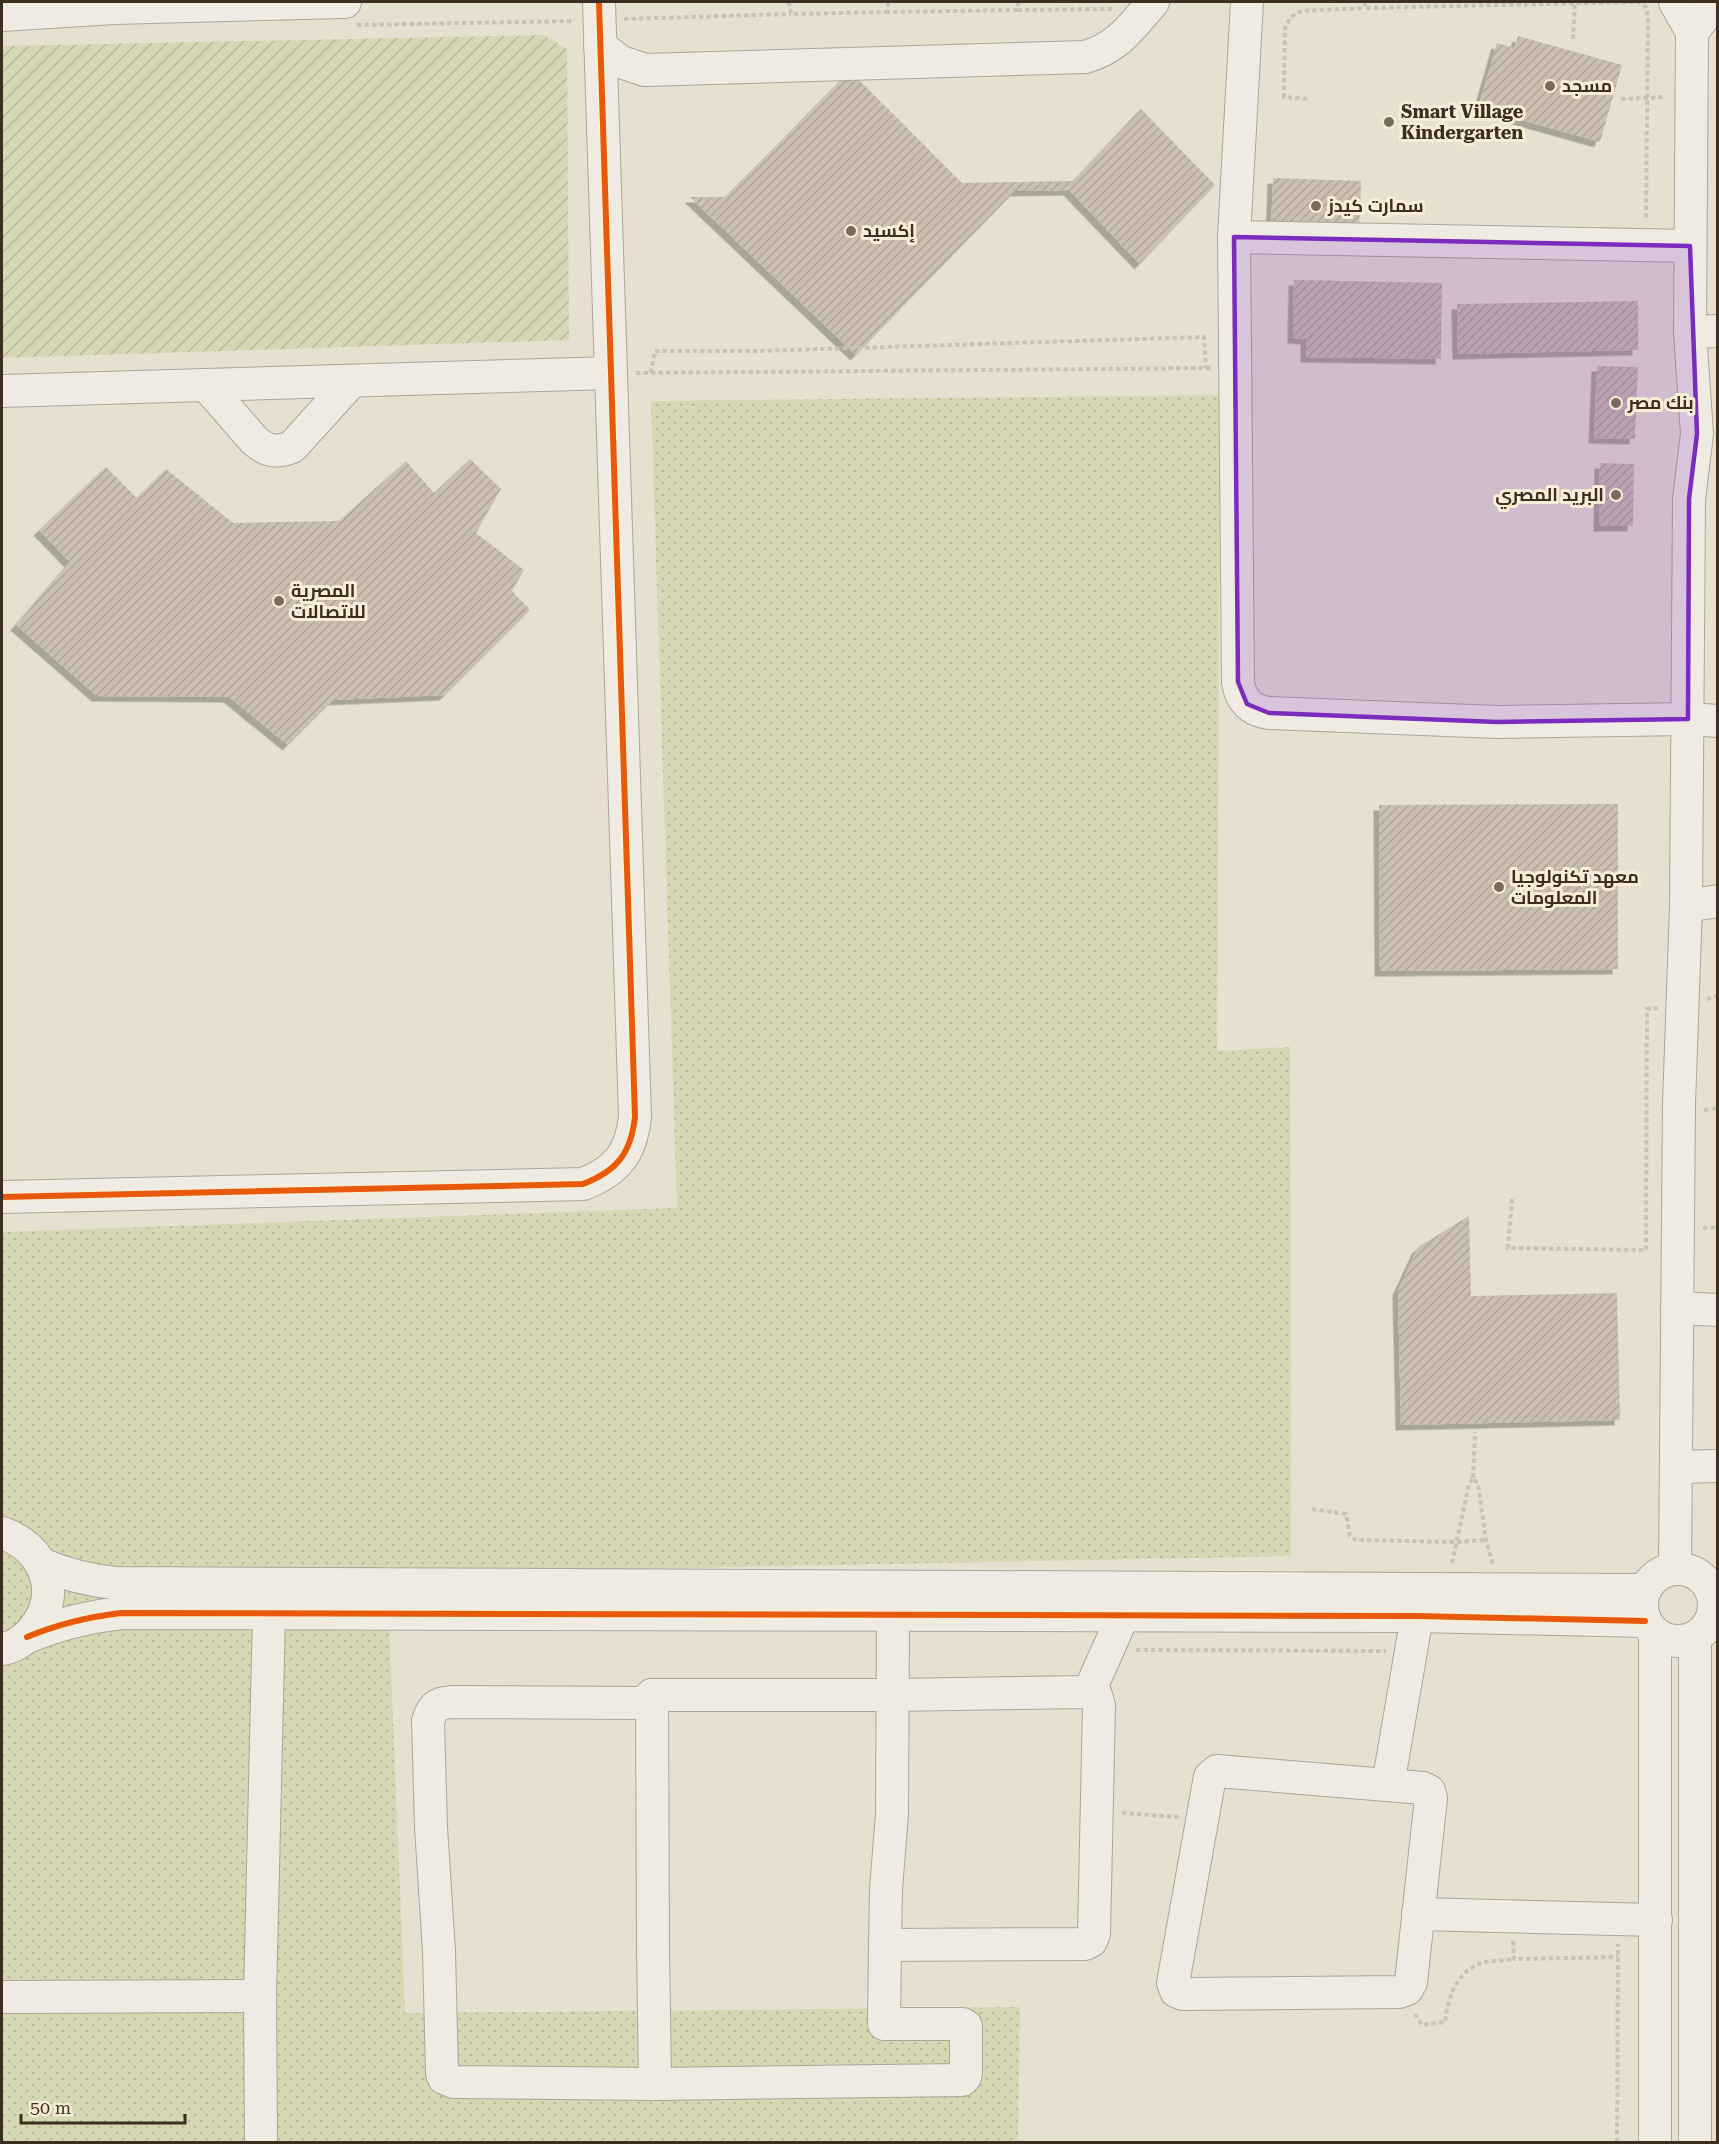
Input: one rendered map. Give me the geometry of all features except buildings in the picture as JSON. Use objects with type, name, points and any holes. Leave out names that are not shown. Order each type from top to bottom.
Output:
[{"type":"street","points":[[1247,2],[1234,237],[1221,368],[1240,694],[1247,704],[1257,711],[1269,713],[1497,722],[1702,720]]},
{"type":"street","points":[[1675,2],[1692,32],[1691,96],[1705,171],[1690,246],[1704,332],[1707,434],[1689,499],[1702,720],[1686,906],[1679,1104],[1675,1569]]},
{"type":"street","points":[[1692,32],[1716,2]]},
{"type":"street","points":[[2,15],[113,4],[347,14]]},
{"type":"street","points":[[599,22],[621,62],[645,70],[1085,57],[1113,46],[1150,5]]},
{"type":"street","points":[[2,1197],[583,1184],[600,1177],[615,1166],[626,1152],[633,1135],[635,1117],[599,22]]},
{"type":"street","points":[[1234,237],[1690,246]]},
{"type":"street","points":[[2,391],[611,373]]},
{"type":"street","points":[[206,385],[262,447],[272,451],[282,451],[291,447],[352,381]]},
{"type":"street","points":[[1686,906],[1718,901]]},
{"type":"street","points":[[1677,1308],[1718,1310]]},
{"type":"street","points":[[1676,1467],[1718,1466]]},
{"type":"street","points":[[2,1533],[16,1538],[31,1549],[41,1564],[48,1583],[47,1603],[40,1622],[14,1643]]},
{"type":"street","points":[[41,1564],[66,1575],[91,1581],[117,1583],[1645,1590]]},
{"type":"street","points":[[1655,2142],[1656,1920],[1650,1627],[1642,1610],[1642,1600],[1645,1590],[1657,1575],[1675,1569],[1694,1573],[1713,1586],[1714,1607],[1706,1630],[1706,1952],[1695,2142]]},
{"type":"street","points":[[14,1643],[57,1625],[89,1617],[121,1613],[1417,1616],[1650,1627],[1664,1638],[1674,1641],[1706,1630]]},
{"type":"street","points":[[261,2142],[260,1996],[269,1614]]},
{"type":"street","points":[[885,1945],[1088,1943],[1094,1934],[1099,1707],[1096,1695],[1089,1692],[892,1695],[652,1695],[643,1703],[440,1703],[435,1706],[428,1721],[444,2078],[453,2082],[656,2084],[962,2080],[966,2072],[966,2026],[963,2024],[884,2024],[885,1945],[886,1888],[892,1814],[892,1695],[893,1616]]},
{"type":"street","points":[[1089,1692],[1123,1616]]},
{"type":"street","points":[[1388,1785],[1417,1616]]},
{"type":"street","points":[[652,1695],[656,2084]]},
{"type":"street","points":[[1217,1771],[1423,1788],[1429,1791],[1431,1795],[1411,1982],[1407,1989],[1403,1992],[1183,1994],[1176,1991],[1173,1983],[1202,1819],[1210,1777],[1217,1771]]},
{"type":"street","points":[[1418,1914],[1656,1920]]},
{"type":"street","points":[[2,1996],[260,1996]]},
{"type":"path","points":[[789,2],[791,14]]},
{"type":"path","points":[[888,2],[888,12]]},
{"type":"path","points":[[1018,2],[1018,10]]},
{"type":"path","points":[[1365,2],[1365,8]]},
{"type":"path","points":[[1307,99],[1284,97],[1285,28],[1291,17],[1300,11],[1639,2],[1646,7],[1648,18],[1646,245]]},
{"type":"path","points":[[1573,39],[1575,3]]},
{"type":"path","points":[[347,14],[599,22],[791,14],[1150,5]]},
{"type":"path","points":[[1621,99],[1691,96]]},
{"type":"path","points":[[611,373],[651,373],[1221,368],[1204,337],[757,351],[655,351],[651,373]]},
{"type":"path","points":[[1512,1198],[1508,1248],[1646,1251]]},
{"type":"path","points":[[1446,1589],[1469,1484],[1473,1478],[1475,1432]]},
{"type":"path","points":[[1473,1478],[1478,1484],[1486,1540],[1500,1589]]},
{"type":"path","points":[[1312,1509],[1346,1514],[1350,1536],[1356,1540],[1457,1542],[1486,1540]]},
{"type":"path","points":[[1108,1650],[1411,1651]]},
{"type":"path","points":[[1097,1811],[1202,1819]]},
{"type":"path","points":[[1513,1916],[1514,1959]]},
{"type":"path","points":[[1617,2142],[1618,1919]]},
{"type":"path","points":[[1403,1992],[1422,2025],[1445,2022],[1448,2002],[1459,1978],[1477,1964],[1514,1959],[1618,1957]]},
{"type":"highlighted area","points":[[1234,237],[1690,246],[1697,434],[1689,499],[1688,719],[1497,722],[1269,713],[1247,704],[1238,682]]},
{"type":"green space","points":[[544,35],[567,49],[569,340],[2,358],[2,46]]},
{"type":"green space","points":[[1220,395],[1217,1051],[1290,1047],[1291,1556],[387,1574],[405,2013],[1020,2007],[1018,2142],[2,2142],[2,1232],[677,1208],[651,401]]},
{"type":"cycle path","points":[[2,1197],[583,1184],[613,1167],[626,1151],[635,1117],[599,2]]},
{"type":"cycle path","points":[[27,1637],[73,1622],[121,1613],[1417,1616],[1645,1621]]},
{"type":"place","name":"مسجد","points":[[1550,86]]},
{"type":"place","name":"Smart Village Kindergarten","points":[[1389,122]]},
{"type":"place","name":"سمارت كيدز","points":[[1316,206]]},
{"type":"place","name":"إكسيد","points":[[851,231]]},
{"type":"place","name":"بنك مصر","points":[[1616,403]]},
{"type":"place","name":"البريد المصري","points":[[1616,495]]},
{"type":"place","name":"المصرية للاتصالات","points":[[279,601]]},
{"type":"place","name":"معهد تكنولوجيا المعلومات","points":[[1499,887]]}]
